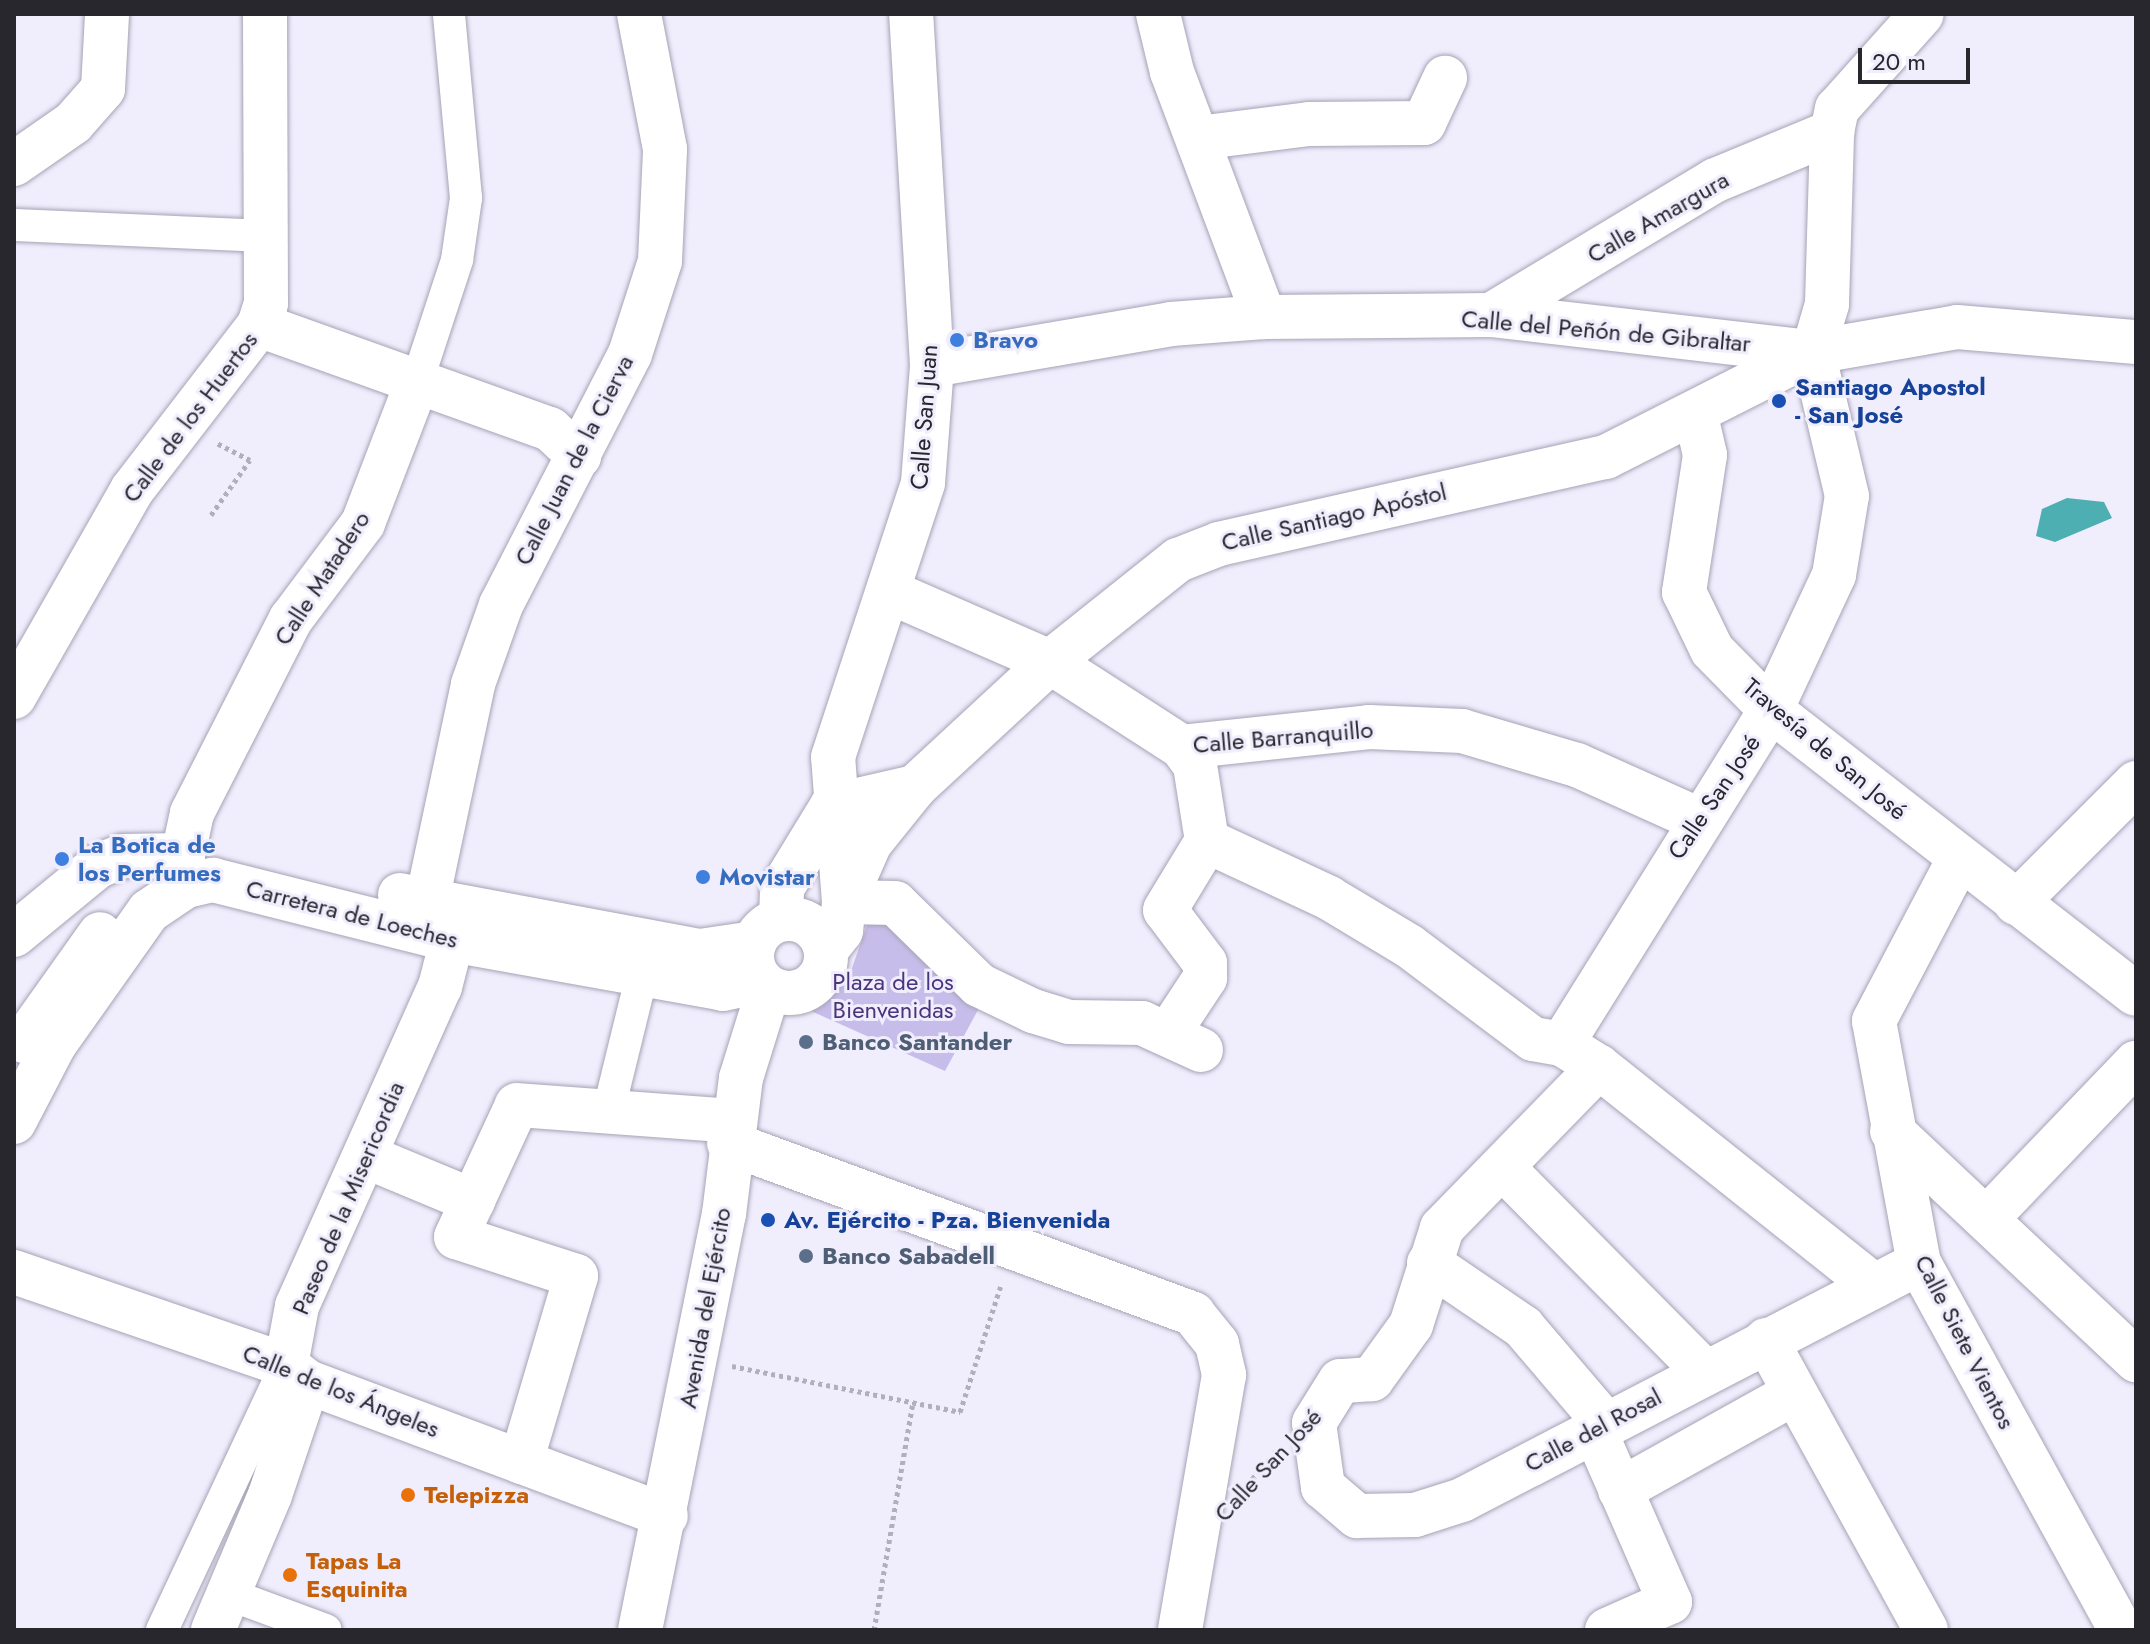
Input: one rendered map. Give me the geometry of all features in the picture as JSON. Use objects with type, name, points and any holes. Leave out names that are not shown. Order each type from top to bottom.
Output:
[{"type":"street","points":[[14,164],[73,123],[103,89],[107,14]]},
{"type":"street","name":"Calle de los Huertos","points":[[14,697],[132,490],[259,325],[267,236],[265,14]]},
{"type":"street","points":[[416,385],[457,260],[466,198],[449,14]]},
{"type":"street","name":"Calle Juan de la Cierva","points":[[427,901],[473,684],[501,605],[630,354],[660,261],[665,149],[639,14]]},
{"type":"street","name":"Calle San Juan","points":[[844,902],[832,806],[833,757],[892,593],[923,483],[932,365],[911,14]]},
{"type":"street","points":[[1158,14],[1198,138],[1264,317]]},
{"type":"street","points":[[1813,352],[1827,304],[1832,132],[1837,109],[1922,14]]},
{"type":"street","points":[[1198,138],[1309,124],[1424,123],[1445,78]]},
{"type":"street","name":"Calle Amargura","points":[[1491,315],[1716,180],[1832,132]]},
{"type":"street","points":[[14,225],[267,236]]},
{"type":"street","name":"Calle del Peñón de Gibraltar","points":[[932,365],[1171,324],[1264,317],[1491,315],[1813,352],[1957,327],[2136,342]]},
{"type":"street","points":[[259,325],[416,385],[550,429],[579,456]]},
{"type":"street","name":"Calle Santiago Apóstol","points":[[826,950],[841,931],[844,902],[870,843],[915,787],[1050,662],[1143,582],[1219,544],[1606,457],[1696,416],[1813,352]]},
{"type":"street","name":"Calle San José","points":[[1562,1044],[1697,819],[1771,710],[1810,638],[1844,537],[1847,496],[1813,352]]},
{"type":"street","name":"Calle Matadero","points":[[183,855],[192,813],[291,619],[363,523],[416,385]]},
{"type":"street","name":"Travesía de San José","points":[[1696,416],[1706,442],[1688,604],[1712,650],[1771,710],[2136,994]]},
{"type":"street","name":"Calle Barranquillo","points":[[892,593],[1050,662],[1182,747],[1369,727],[1462,731],[1577,765],[1697,819]]},
{"type":"street","points":[[844,902],[895,903],[979,985],[1033,1011],[1069,1022],[1185,1041],[1205,978],[1205,963],[1165,910],[1207,841],[1195,765],[1182,747]]},
{"type":"street","points":[[2016,903],[2136,783]]},
{"type":"street","name":"Calle Santiago Apóstol","points":[[832,806],[915,787]]},
{"type":"street","points":[[766,958],[805,922],[826,950],[813,985],[787,994],[766,958],[782,888],[832,806]]},
{"type":"street","points":[[1207,841],[1329,898],[1409,946],[1511,1025],[1562,1044],[1599,1067],[1874,1286]]},
{"type":"street","points":[[14,1065],[59,983],[136,891],[183,855]]},
{"type":"street","name":"Carretera de Loeches","points":[[14,935],[98,866],[123,856],[183,855],[233,857],[427,901],[700,951],[766,958]]},
{"type":"street","name":"Calle Siete Vientos","points":[[1959,859],[1874,1021],[1892,1131],[1919,1263],[2121,1630]]},
{"type":"street","name":"Carretera de Loeches","points":[[14,1122],[54,1045],[149,911],[186,886],[243,885],[452,940],[730,990],[766,958]]},
{"type":"street","name":"Paseo de la Misericordia","points":[[220,1612],[297,1373],[297,1306],[440,987],[452,940]]},
{"type":"street","name":"Avenida del Ejército","points":[[640,1630],[666,1516],[724,1214],[732,1132],[766,958]]},
{"type":"street","points":[[608,1113],[642,975]]},
{"type":"street","points":[[1990,1215],[2136,1063]]},
{"type":"street","name":"Calle San José","points":[[1314,1423],[1340,1381],[1372,1379],[1411,1325],[1442,1228],[1599,1067]]},
{"type":"street","points":[[521,1462],[576,1276],[456,1237],[517,1105],[608,1113],[732,1132],[1193,1314],[1217,1344],[1222,1408],[1180,1630]]},
{"type":"street","points":[[1892,1131],[1990,1215],[2136,1360]]},
{"type":"street","points":[[365,1156],[473,1201]]},
{"type":"street","points":[[1503,1168],[1704,1371]]},
{"type":"street","points":[[1429,1263],[1523,1327],[1600,1426],[1620,1490],[1670,1602],[1607,1630]]},
{"type":"street","name":"Calle del Rosal","points":[[1314,1423],[1323,1487],[1357,1516],[1380,1519],[1462,1500],[1704,1371],[1919,1263]]},
{"type":"street","name":"Calle de los Ángeles","points":[[14,1272],[297,1373],[666,1516]]},
{"type":"street","points":[[1766,1340],[1926,1630]]},
{"type":"street","name":"Paseo de la Misericordia","points":[[162,1630],[297,1373]]},
{"type":"street","points":[[1620,1490],[1794,1393]]},
{"type":"street","points":[[220,1612],[326,1630]]},
{"type":"path","points":[[182,427],[250,460],[211,515]]},
{"type":"path","points":[[696,1358],[960,1412],[1014,1243]]},
{"type":"path","points":[[874,1630],[913,1403]]},
{"type":"path","name":"Calle San José","points":[[1237,1496],[1298,1426],[1314,1423]]},
{"type":"green space","name":"Plaza de los Bienvenidas","points":[[873,908],[979,1008],[945,1071],[811,1011],[852,968]]},
{"type":"water","points":[[2067,498],[2104,502],[2112,518],[2055,542],[2036,536],[2042,509]]},
{"type":"place","name":"Bravo","points":[[957,340]]},
{"type":"place","name":"Santiago Apostol - San José","points":[[1779,401]]},
{"type":"place","name":"La Botica de los Perfumes","points":[[62,859]]},
{"type":"place","name":"Movistar","points":[[703,877]]},
{"type":"place","name":"Banco Santander","points":[[806,1042]]},
{"type":"place","name":"Av. Ejército - Pza. Bienvenida","points":[[768,1220]]},
{"type":"place","name":"Banco Sabadell","points":[[806,1256]]},
{"type":"place","name":"Telepizza","points":[[408,1495]]},
{"type":"place","name":"Tapas La Esquinita","points":[[290,1575]]}]
